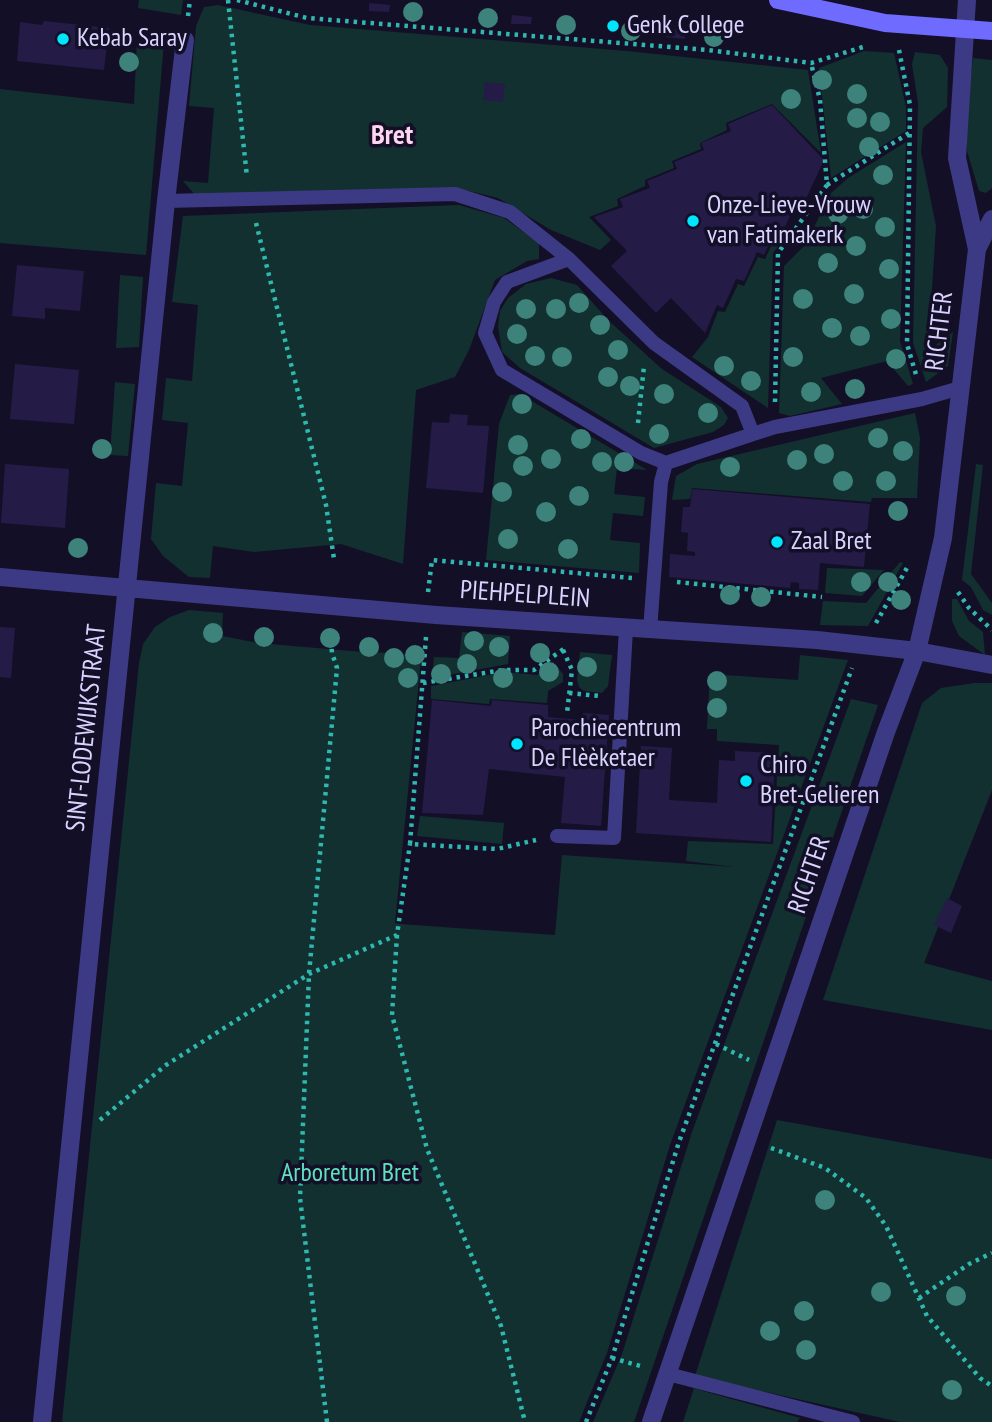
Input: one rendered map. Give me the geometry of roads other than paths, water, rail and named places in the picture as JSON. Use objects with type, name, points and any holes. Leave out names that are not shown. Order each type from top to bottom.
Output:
[{"type":"main road","points":[[778,0],[885,23],[992,31]]},
{"type":"street","name":"RICHTER","points":[[651,1422],[882,745],[917,650],[943,538],[977,249],[957,158],[967,0]]},
{"type":"street","name":"SINT-LODEWIJKSTRAAT","points":[[42,1422],[129,587],[166,201],[185,40]]},
{"type":"street","name":"RICHTER","points":[[977,249],[992,219]]},
{"type":"street","name":"PIEHPELPLEIN","points":[[0,577],[626,629],[817,640],[917,650],[992,665]]},
{"type":"lane","points":[[166,201],[454,194],[510,212],[569,259],[647,337],[742,406],[753,434]]},
{"type":"lane","points":[[569,259],[508,282],[494,302],[485,334],[502,370],[636,449],[666,463],[775,427],[922,399],[960,388]]},
{"type":"lane","points":[[650,630],[661,482],[666,463]]},
{"type":"lane","points":[[557,835],[614,838],[626,629]]},
{"type":"lane","points":[[668,1374],[853,1422]]},
{"type":"place","name":"Genk College","points":[[613,26]]},
{"type":"place","name":"Kebab Saray","points":[[63,39]]},
{"type":"place","name":"Onze-Lieve-Vrouw van Fatimakerk","points":[[693,221]]},
{"type":"place","name":"Zaal Bret","points":[[777,542]]},
{"type":"place","name":"Parochiecentrum De Flèèketaer","points":[[517,744]]},
{"type":"place","name":"Chiro Bret-Gelieren","points":[[746,781]]},
{"type":"district","name":"Bret","points":[[392,136]]},
{"type":"park label","name":"Arboretum Bret","points":[[350,1174]]}]
